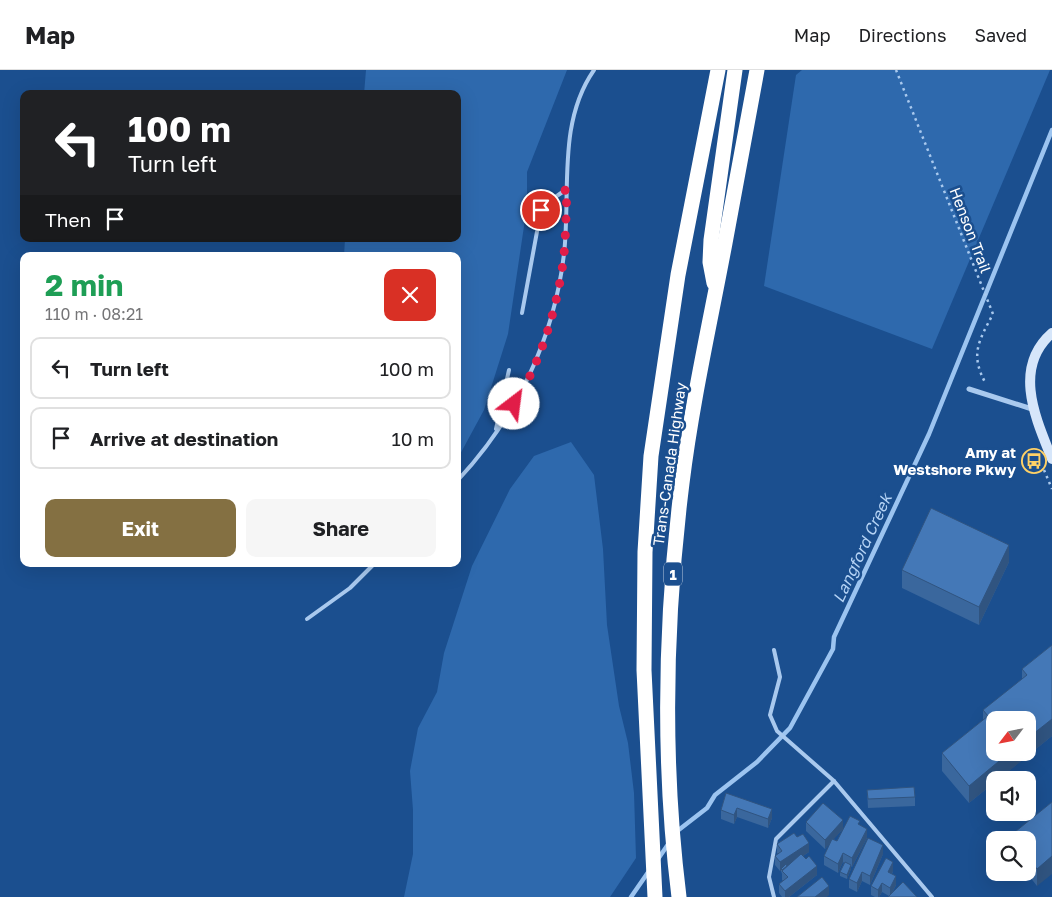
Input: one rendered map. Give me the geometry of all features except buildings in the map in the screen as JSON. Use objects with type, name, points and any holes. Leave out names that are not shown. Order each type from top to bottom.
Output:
[{"type":"highway","name":"Trans-Canada Highway","points":[[655,897],[644,670],[645,552],[651,456],[678,275],[718,70]]},
{"type":"highway","points":[[715,292],[710,262],[710,240],[735,70]]},
{"type":"highway","name":"Trans-Canada Highway","points":[[679,897],[674,859],[668,753],[669,656],[674,557],[682,481],[757,70]]},
{"type":"highway","points":[[673,897],[674,859]]},
{"type":"street","points":[[1052,334],[1036,353],[1031,364],[1030,380],[1032,409],[1052,459]]},
{"type":"street","points":[[969,389],[1032,409]]},
{"type":"lane","points":[[461,477],[478,458],[523,391],[549,326],[564,254],[570,125],[582,87],[594,70]]},
{"type":"lane","points":[[522,313],[541,210],[548,202],[567,189]]},
{"type":"lane","points":[[496,432],[509,370]]},
{"type":"lane","points":[[307,619],[350,588],[371,567]]},
{"type":"lane","points":[[774,650],[780,677],[770,715],[777,731],[834,782],[932,897]]},
{"type":"lane","points":[[774,897],[769,877],[776,839],[834,782]]},
{"type":"path","name":"Henson Trail","points":[[896,70],[993,314],[978,343],[977,356],[977,369],[993,396]]},
{"type":"shaded area","points":[[366,70],[567,70],[527,172],[527,206],[508,334],[484,410],[461,452],[461,252],[344,252],[345,242],[461,242],[461,90],[364,90]]},
{"type":"shaded area","points":[[802,70],[1050,70],[932,349],[764,286],[796,75]]},
{"type":"shaded area","points":[[571,442],[594,475],[603,549],[607,625],[619,706],[628,743],[634,793],[636,858],[610,897],[404,897],[413,854],[413,810],[410,771],[418,728],[437,692],[444,653],[472,566],[510,489],[534,456]]},
{"type":"waterway","name":"Langford Creek","points":[[676,832],[707,808],[715,795],[757,762],[790,728],[833,649],[834,637],[929,434],[1052,130]]},
{"type":"waterway","name":"Langford Creek","points":[[658,859],[669,843]]},
{"type":"waterway","name":"Langford Creek","points":[[631,897],[649,871]]},
{"type":"place","name":"Amy at Westshore Pkwy","points":[[1034,461]]},
{"type":"route","points":[[514,404],[523,391],[549,326],[564,254],[567,189],[548,202],[541,210]]}]
